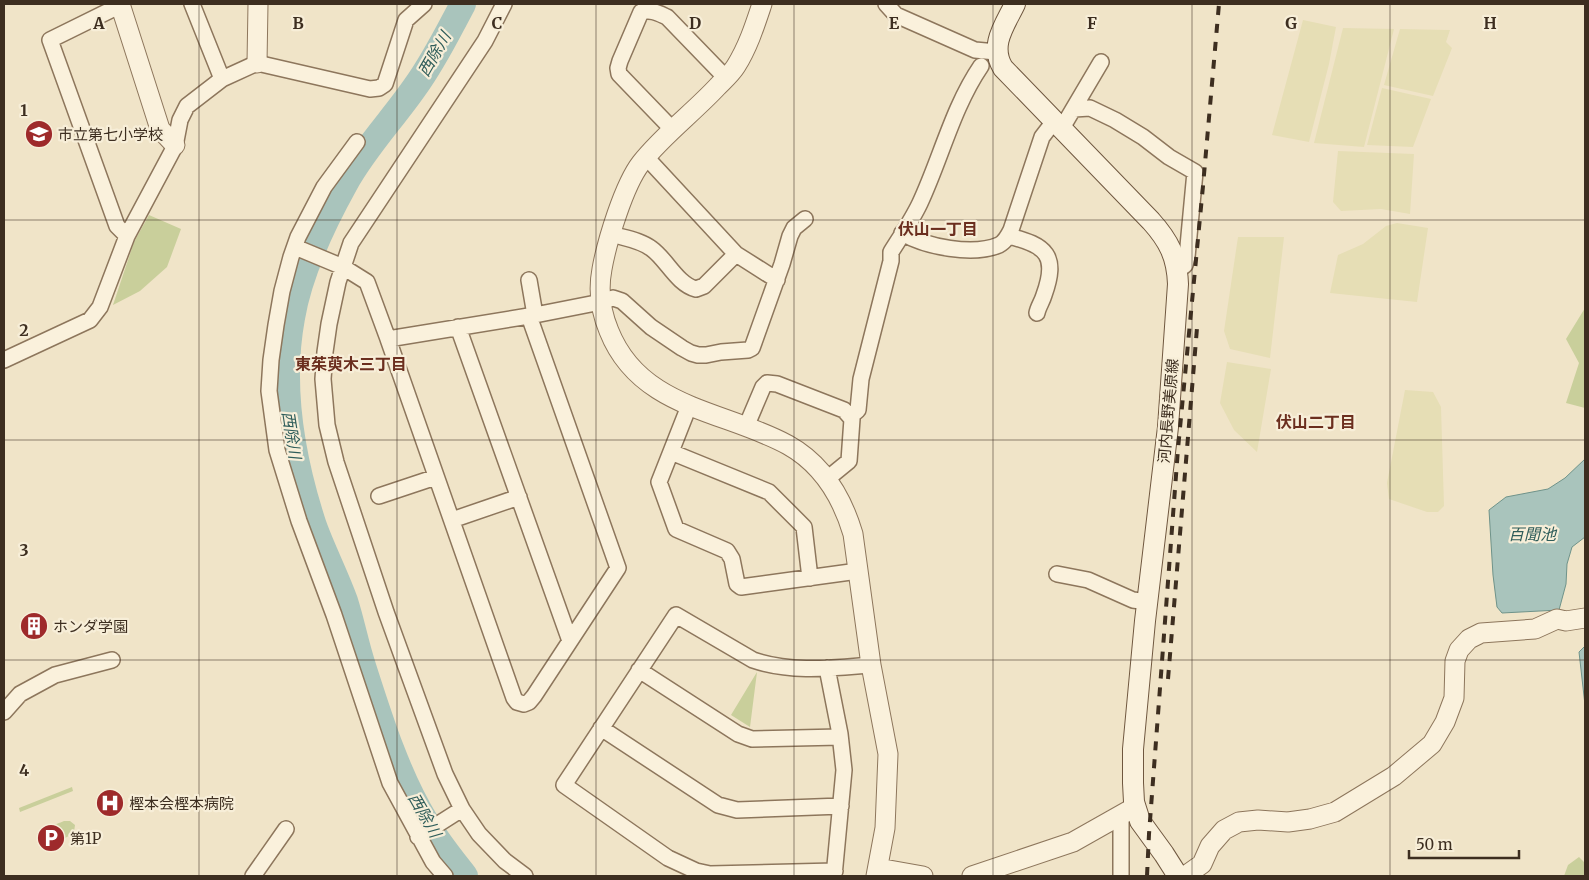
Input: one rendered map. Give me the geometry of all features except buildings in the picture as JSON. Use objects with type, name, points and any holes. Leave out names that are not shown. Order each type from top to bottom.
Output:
[{"type":"main road","points":[[996,52],[999,38],[1015,4]]},
{"type":"main road","name":"河内長野美原線","points":[[996,52],[1003,68],[1160,230],[1174,255],[1178,284],[1168,427],[1148,602],[1134,748],[1133,783],[1128,811],[1140,821],[1178,876]]},
{"type":"street","points":[[192,4],[222,79]]},
{"type":"street","points":[[257,64],[258,4]]},
{"type":"street","points":[[4,360],[90,320],[100,307],[127,236],[170,158],[180,120],[187,106],[222,79],[257,64],[370,89],[379,88],[385,84],[406,20],[424,4]]},
{"type":"street","points":[[504,4],[485,41],[351,243],[341,266],[329,324],[324,352],[323,379],[328,425],[336,462],[386,612],[459,811],[505,861],[525,876]]},
{"type":"street","points":[[762,4],[744,52],[735,68],[646,157],[631,178],[611,234],[601,275],[601,302],[612,339],[628,365],[648,383],[689,406],[746,427],[789,446],[807,459],[827,479],[847,513],[853,534],[871,665],[888,754],[885,828],[877,872],[923,876]]},
{"type":"street","points":[[886,4],[896,15],[974,50],[996,52]]},
{"type":"street","points":[[127,236],[118,226],[50,40],[120,5],[160,129],[175,144]]},
{"type":"street","points":[[673,130],[619,74],[620,61],[641,12],[646,10],[656,12],[666,17],[726,78]]},
{"type":"street","points":[[902,233],[910,238],[938,246],[969,251],[999,245],[1008,236],[1042,137],[1074,108],[1101,62]]},
{"type":"street","points":[[851,416],[858,410],[861,379],[891,262],[891,252],[919,205],[962,101],[973,77],[981,66]]},
{"type":"street","points":[[1074,108],[1090,108],[1115,120],[1143,137],[1169,157],[1195,172],[1187,257],[1185,265],[1177,271]]},
{"type":"street","points":[[358,142],[324,187],[310,212],[282,291],[271,360],[269,391],[277,450],[299,521],[334,615],[390,783],[433,862],[445,876]]},
{"type":"street","points":[[646,157],[736,254],[776,280]]},
{"type":"street","points":[[388,339],[532,316],[613,298],[618,299],[651,327],[682,348],[698,355],[748,350],[754,343],[790,236],[794,228],[805,220]]},
{"type":"street","points":[[611,234],[638,242],[652,249],[686,284],[696,289],[704,286],[736,254]]},
{"type":"street","points":[[1008,236],[1025,240],[1040,248],[1048,256],[1051,271],[1037,314]]},
{"type":"street","points":[[298,249],[341,266],[367,282],[514,698],[517,702],[524,704],[529,702],[618,568],[532,316],[529,280]]},
{"type":"street","points":[[458,327],[570,641]]},
{"type":"street","points":[[746,427],[763,387],[770,383],[844,410],[851,416],[852,422],[849,461],[827,479]]},
{"type":"street","points":[[689,406],[659,482],[676,530],[727,551],[732,559],[737,584],[741,587],[858,572]]},
{"type":"street","points":[[671,452],[769,492],[804,527],[810,578]]},
{"type":"street","points":[[379,496],[436,477]]},
{"type":"street","points":[[452,520],[519,497]]},
{"type":"street","points":[[1057,574],[1088,580],[1133,600],[1148,602]]},
{"type":"street","points":[[827,668],[844,770],[834,874],[703,874],[668,858],[564,785],[676,615],[753,660],[781,668],[827,668],[871,665]]},
{"type":"street","points":[[1185,876],[1202,864],[1210,846],[1224,830],[1240,822],[1258,820],[1288,822],[1310,819],[1335,812],[1394,776],[1432,744],[1445,722],[1454,698],[1455,661],[1459,650],[1468,639],[1481,634],[1536,629],[1557,619],[1566,621],[1585,618]]},
{"type":"street","points":[[4,712],[20,694],[55,675],[112,660]]},
{"type":"street","points":[[639,670],[738,734],[752,740],[840,737]]},
{"type":"street","points":[[601,728],[718,805],[737,810],[841,806]]},
{"type":"street","points":[[420,836],[459,811]]},
{"type":"street","points":[[972,876],[1073,842],[1128,811]]},
{"type":"street","points":[[1121,876],[1128,811]]},
{"type":"street","points":[[253,876],[286,830]]},
{"type":"shaded area","points":[[1303,20],[1336,27],[1329,64],[1309,142],[1272,135]]},
{"type":"shaded area","points":[[1343,28],[1394,29],[1364,147],[1314,143]]},
{"type":"shaded area","points":[[1400,29],[1450,30],[1446,42],[1452,48],[1433,96],[1384,85]]},
{"type":"shaded area","points":[[1382,88],[1431,99],[1413,147],[1367,145]]},
{"type":"shaded area","points":[[1338,151],[1414,154],[1410,214],[1381,209],[1341,211],[1333,202]]},
{"type":"shaded area","points":[[1397,223],[1428,228],[1417,302],[1330,293],[1338,255],[1363,244],[1386,226]]},
{"type":"shaded area","points":[[1238,237],[1284,237],[1270,358],[1230,349],[1224,331]]},
{"type":"shaded area","points":[[1227,362],[1271,369],[1257,452],[1234,430],[1220,403]]},
{"type":"shaded area","points":[[1405,390],[1433,392],[1441,407],[1444,506],[1438,512],[1427,512],[1389,499],[1387,483]]},
{"type":"green space","points":[[149,215],[181,229],[167,267],[140,291],[113,305],[134,242]]},
{"type":"green space","points":[[1585,308],[1585,408],[1566,403],[1579,363],[1566,339]]},
{"type":"green space","points":[[757,672],[750,727],[731,715]]},
{"type":"green space","points":[[72,787],[73,791],[20,812],[19,808]]},
{"type":"green space","points":[[64,821],[70,821],[75,825],[72,834],[52,842],[43,837],[48,828]]},
{"type":"green space","points":[[1579,857],[1585,863],[1585,876],[1564,876],[1568,865]]},
{"type":"water","name":"百聞池","points":[[1585,459],[1585,537],[1572,547],[1567,564],[1566,584],[1559,610],[1502,613],[1497,607],[1489,510],[1506,497],[1548,489],[1565,478]]},
{"type":"water","points":[[1585,646],[1585,705],[1579,652]]},
{"type":"waterway","name":"西除川","points":[[463,4],[422,77],[378,135],[345,184],[313,249],[300,284],[292,318],[288,344],[287,397],[294,449],[306,501],[314,526],[345,601],[383,726],[406,785],[416,804],[435,836],[465,876]]},
{"type":"railway","points":[[1147,876],[1178,449],[1219,4]]},
{"type":"railway","points":[[1168,679],[1197,328]]},
{"type":"place","name":"市立第七小学校","points":[[39,134]]},
{"type":"place","name":"ホンダ学園","points":[[34,626]]},
{"type":"place","name":"樫本会樫本病院","points":[[110,803]]},
{"type":"place","name":"第1P","points":[[51,838]]},
{"type":"district","name":"伏山一丁目","points":[[938,229]]},
{"type":"district","name":"東茱萸木三丁目","points":[[351,364]]},
{"type":"district","name":"伏山二丁目","points":[[1316,422]]}]
